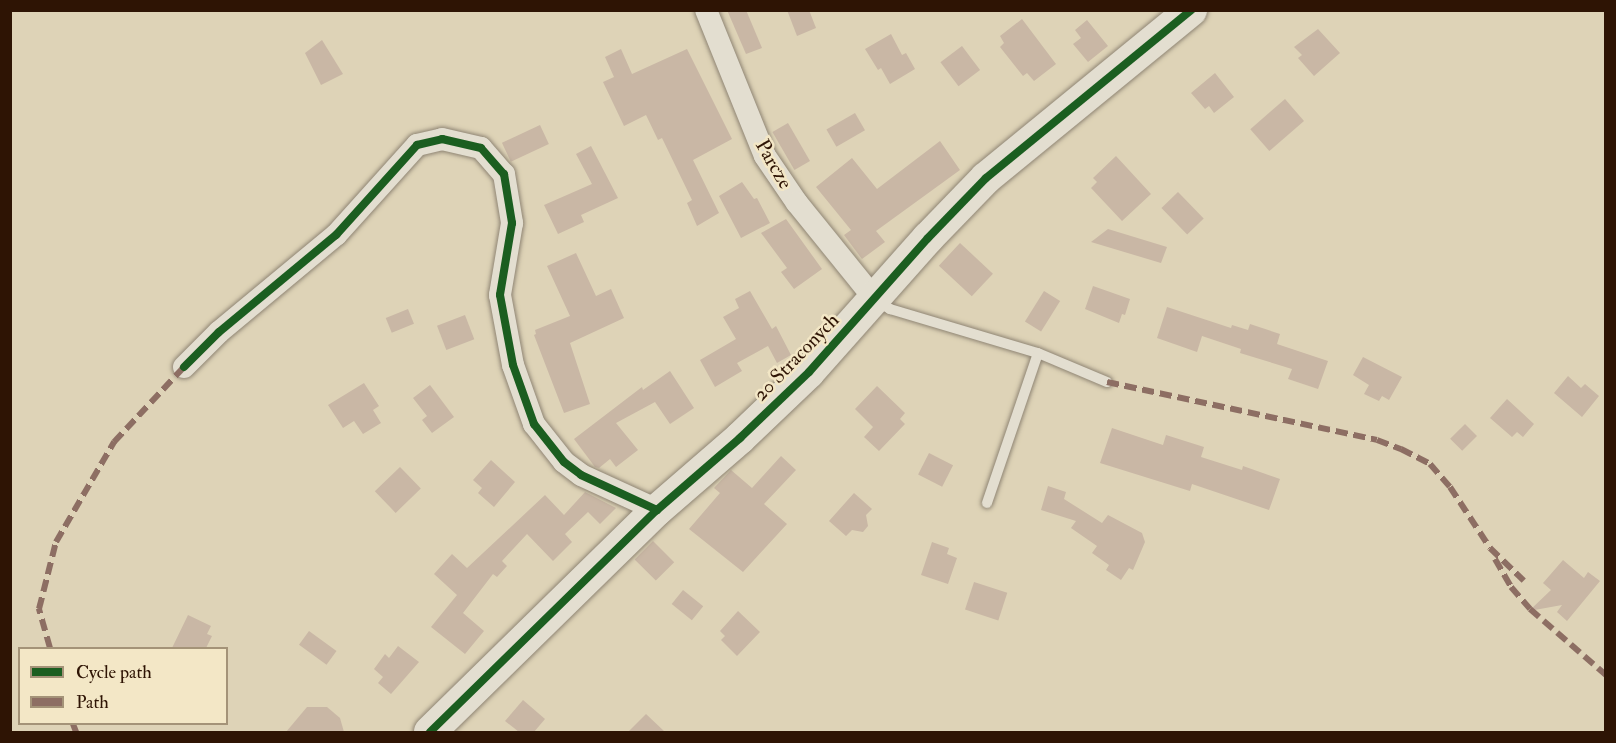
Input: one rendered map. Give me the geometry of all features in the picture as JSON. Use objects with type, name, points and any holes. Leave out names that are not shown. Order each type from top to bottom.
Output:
[{"type":"main road","name":"20 Straconych","points":[[430,732],[657,510],[740,438],[809,372],[948,215],[986,178],[1191,10]]},
{"type":"street","name":"Parcze","points":[[706,10],[765,156],[797,203],[874,298]]},
{"type":"street","points":[[184,367],[219,332],[336,235],[417,145],[442,139],[481,148],[504,174],[512,224],[500,295],[513,365],[534,424],[547,445],[581,475],[657,510]]},
{"type":"lane","points":[[874,298],[890,309],[1038,353],[1107,382]]},
{"type":"lane","points":[[987,503],[1038,353]]},
{"type":"building","points":[[727,10],[746,10],[762,48],[746,54]]},
{"type":"building","points":[[787,10],[809,10],[816,28],[797,36]]},
{"type":"building","points":[[1022,19],[1056,64],[1034,81],[1027,73],[1023,76],[1000,47],[1004,43],[1000,36]]},
{"type":"building","points":[[1087,20],[1108,46],[1088,62],[1073,44],[1081,38],[1075,30]]},
{"type":"building","points":[[1318,29],[1340,53],[1314,76],[1298,58],[1302,55],[1294,47]]},
{"type":"building","points":[[891,34],[902,55],[906,53],[915,69],[890,84],[881,68],[878,70],[865,49]]},
{"type":"building","points":[[322,40],[343,74],[321,85],[305,53]]},
{"type":"building","points":[[962,46],[980,70],[958,86],[940,62]]},
{"type":"building","points":[[621,49],[632,74],[687,49],[732,139],[693,160],[719,213],[697,226],[687,203],[692,200],[662,138],[658,140],[646,115],[624,126],[603,82],[614,77],[605,57]]},
{"type":"building","points":[[1215,73],[1234,97],[1214,113],[1209,106],[1205,109],[1191,93]]},
{"type":"building","points":[[1285,99],[1304,121],[1269,151],[1250,129]]},
{"type":"building","points":[[855,113],[865,130],[836,147],[826,130]]},
{"type":"building","points":[[788,123],[810,161],[794,170],[772,132]]},
{"type":"building","points":[[540,125],[549,144],[511,162],[502,143]]},
{"type":"building","points":[[940,141],[960,170],[876,231],[885,242],[862,259],[844,235],[851,230],[816,187],[852,158],[877,189]]},
{"type":"building","points":[[591,146],[618,198],[581,215],[584,222],[558,234],[544,205],[592,184],[576,154]]},
{"type":"building","points":[[1116,156],[1151,194],[1122,221],[1091,188],[1097,182],[1093,178]]},
{"type":"building","points":[[742,182],[754,199],[757,198],[770,223],[741,238],[719,196]]},
{"type":"building","points":[[1178,192],[1204,219],[1187,235],[1161,208]]},
{"type":"building","points":[[786,219],[822,269],[794,289],[781,272],[787,268],[761,233]]},
{"type":"building","points":[[1108,229],[1167,247],[1161,263],[1091,242]]},
{"type":"building","points":[[960,243],[993,274],[972,296],[939,266]]},
{"type":"building","points":[[576,253],[596,296],[611,289],[624,318],[570,343],[590,404],[564,413],[534,335],[535,330],[570,316],[547,266]]},
{"type":"building","points":[[1093,286],[1130,299],[1125,315],[1122,314],[1119,323],[1085,309]]},
{"type":"building","points":[[750,291],[772,329],[776,326],[791,355],[777,363],[768,346],[737,363],[742,371],[715,387],[700,360],[736,339],[723,317],[739,308],[735,299]]},
{"type":"building","points":[[1044,291],[1060,301],[1041,332],[1025,322]]},
{"type":"building","points":[[1167,307],[1231,328],[1232,325],[1248,330],[1250,324],[1280,334],[1277,344],[1328,361],[1318,389],[1288,379],[1292,369],[1240,353],[1241,349],[1202,336],[1197,352],[1157,338]]},
{"type":"building","points":[[408,309],[414,324],[392,333],[386,318]]},
{"type":"building","points":[[465,315],[474,339],[446,350],[437,326]]},
{"type":"building","points":[[1363,357],[1402,377],[1389,400],[1382,396],[1379,401],[1364,394],[1369,385],[1353,375]]},
{"type":"building","points":[[670,371],[694,408],[670,424],[655,402],[616,423],[638,450],[616,467],[610,459],[599,468],[595,467],[574,439],[642,387],[643,390]]},
{"type":"building","points":[[1568,376],[1581,388],[1585,384],[1599,396],[1582,417],[1554,393]]},
{"type":"building","points":[[364,383],[379,406],[373,410],[381,423],[363,434],[354,421],[343,428],[328,405]]},
{"type":"building","points":[[430,385],[454,417],[432,433],[422,420],[427,416],[413,398]]},
{"type":"building","points":[[877,386],[905,413],[900,419],[905,424],[879,451],[864,437],[873,427],[855,409]]},
{"type":"building","points":[[1507,399],[1534,424],[1523,437],[1517,432],[1512,437],[1490,418]]},
{"type":"building","points":[[1465,424],[1477,436],[1462,451],[1450,439]]},
{"type":"building","points":[[1112,428],[1163,445],[1166,435],[1204,447],[1201,457],[1242,470],[1243,466],[1280,479],[1269,510],[1192,484],[1190,491],[1100,463]]},
{"type":"building","points":[[929,453],[953,465],[942,487],[918,474]]},
{"type":"building","points":[[781,456],[796,470],[764,504],[787,524],[743,572],[689,529],[720,493],[714,488],[731,470],[752,488]]},
{"type":"building","points":[[491,460],[515,482],[494,507],[478,493],[482,488],[473,480]]},
{"type":"building","points":[[400,467],[421,489],[396,513],[375,491]]},
{"type":"building","points":[[1048,486],[1066,492],[1064,499],[1102,523],[1108,515],[1142,533],[1145,542],[1133,570],[1129,568],[1121,580],[1106,570],[1109,565],[1092,553],[1097,546],[1071,528],[1076,521],[1041,510]]},
{"type":"building","points":[[585,492],[616,508],[600,524],[588,512],[565,534],[572,542],[553,561],[527,534],[502,561],[507,566],[497,577],[493,574],[463,613],[484,631],[465,654],[431,627],[457,595],[434,574],[452,554],[467,568],[545,495],[564,515]]},
{"type":"building","points":[[854,493],[872,509],[866,515],[868,526],[863,532],[852,530],[846,536],[829,521]]},
{"type":"building","points":[[653,541],[674,562],[656,581],[635,559]]},
{"type":"building","points":[[932,542],[949,548],[947,554],[957,558],[948,584],[921,575]]},
{"type":"building","points":[[1563,560],[1584,578],[1588,572],[1600,581],[1567,621],[1557,612],[1562,605],[1529,611],[1551,590],[1543,583]]},
{"type":"building","points":[[974,582],[1007,593],[998,620],[965,610]]},
{"type":"building","points":[[683,590],[703,606],[692,620],[672,604]]},
{"type":"building","points":[[738,611],[760,632],[737,656],[721,640],[725,636],[720,631]]},
{"type":"building","points":[[188,615],[211,626],[207,634],[212,636],[206,647],[172,647]]},
{"type":"building","points":[[309,631],[337,651],[327,665],[299,645]]},
{"type":"building","points":[[398,646],[419,662],[391,694],[378,683],[383,677],[374,669],[385,654],[389,658]]},
{"type":"building","points":[[523,700],[545,719],[534,732],[519,732],[505,721]]},
{"type":"building","points":[[307,707],[327,707],[340,718],[344,732],[286,732]]},
{"type":"building","points":[[646,714],[665,732],[628,732]]},
{"type":"marked path","points":[[50,647],[39,609],[56,542],[114,442],[184,367]]},
{"type":"marked path","points":[[1107,382],[1377,440],[1401,449],[1430,464],[1450,487],[1490,548],[1524,581]]},
{"type":"marked path","points":[[1495,559],[1511,587],[1530,609],[1606,675]]},
{"type":"marked path","points":[[73,725],[76,732]]},
{"type":"cycle path","points":[[430,732],[657,510],[740,438],[809,372],[928,238],[986,178],[1191,10]]},
{"type":"cycle path","points":[[184,367],[219,332],[336,235],[417,145],[442,139],[481,148],[504,174],[512,223],[500,295],[513,365],[534,424],[564,462],[581,475],[657,510]]}]
